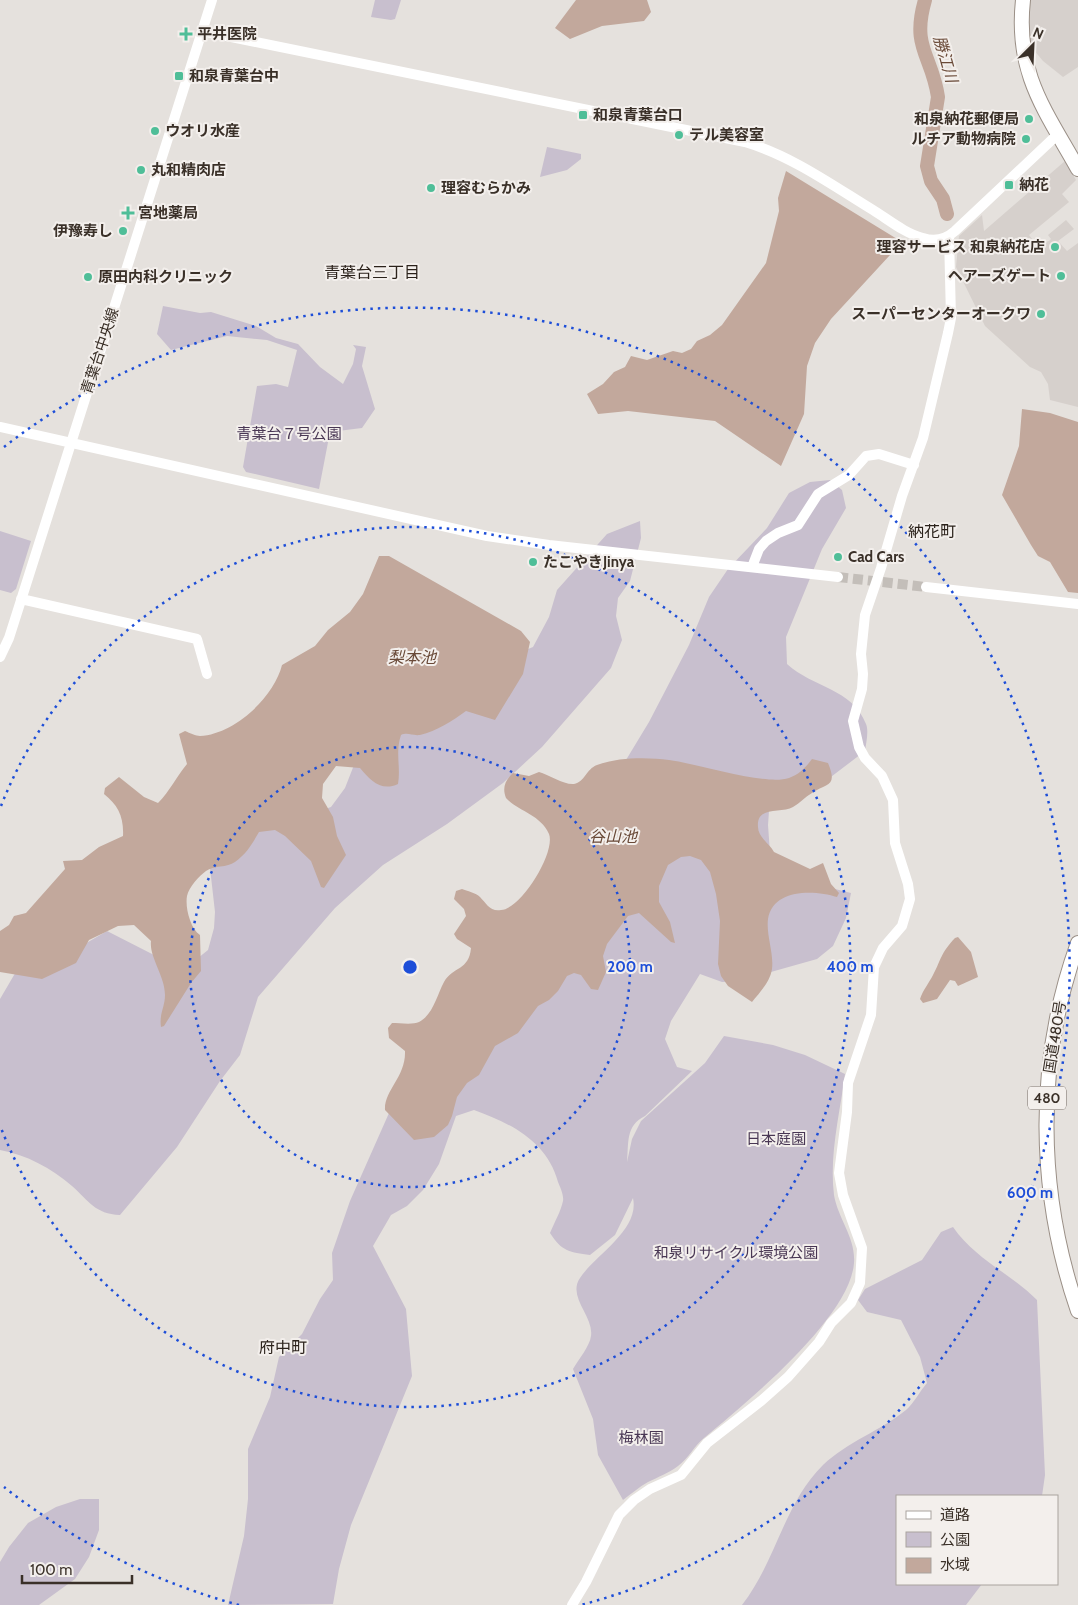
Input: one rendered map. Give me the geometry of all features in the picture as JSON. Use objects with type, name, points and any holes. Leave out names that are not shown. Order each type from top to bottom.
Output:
[{"type":"highway","points":[[1023,0],[1024,46],[1031,83],[1078,169]]},
{"type":"highway","name":"国道480号","points":[[1078,942],[1063,990],[1052,1038],[1046,1114],[1052,1207],[1062,1256],[1078,1311]]},
{"type":"street","name":"青葉台中央線","points":[[0,657],[9,638],[212,0]]},
{"type":"street","points":[[202,31],[745,142],[764,148],[804,168],[922,238],[937,240],[949,236],[1058,134]]},
{"type":"street","points":[[572,1605],[580,1595],[619,1515],[634,1500],[650,1489],[681,1475],[707,1444],[788,1377],[820,1342],[831,1323],[851,1303],[860,1283],[862,1248],[844,1195],[839,1173],[847,1112],[848,1084],[871,1015],[874,967],[883,948],[902,926],[910,899],[895,843],[893,800],[882,776],[865,758],[859,747],[853,721],[862,689],[861,647],[865,615],[928,418],[950,318],[949,236]]},
{"type":"street","points":[[0,427],[487,536],[549,545],[838,577]]},
{"type":"street","points":[[752,567],[759,549],[766,541],[778,533],[798,525],[818,494],[850,474],[866,456],[879,454],[914,465]]},
{"type":"street","points":[[926,586],[1078,604]]},
{"type":"street","points":[[21,599],[197,639],[207,674]]},
{"type":"shaded area","points":[[1028,0],[1078,0],[1078,67],[1063,77],[1043,61],[1028,43]]},
{"type":"shaded area","points":[[1065,161],[1076,180],[1062,194],[1069,202],[1029,235],[1036,244],[1049,241],[1051,239],[1048,235],[1066,220],[1074,229],[1058,241],[1067,251],[1078,243],[1078,407],[1050,400],[1048,384],[1041,372],[1030,367],[985,326],[956,267],[959,236],[982,215],[984,231]]},
{"type":"green space","points":[[375,0],[401,0],[395,19],[371,17]]},
{"type":"green space","points":[[547,147],[581,154],[581,159],[567,170],[540,177]]},
{"type":"green space","name":"青葉台７号公園","points":[[163,306],[200,313],[211,312],[256,326],[276,338],[298,344],[320,367],[343,384],[353,364],[356,349],[353,345],[366,347],[362,366],[375,409],[362,428],[330,432],[319,489],[246,472],[243,467],[257,386],[276,384],[288,387],[297,350],[267,340],[227,336],[171,350],[157,334]]},
{"type":"green space","points":[[830,480],[842,490],[846,508],[822,549],[786,637],[787,664],[797,672],[842,696],[860,712],[867,727],[865,751],[819,786],[770,797],[768,825],[770,853],[827,887],[851,893],[846,918],[833,946],[817,959],[739,981],[722,982],[700,974],[671,1021],[665,1039],[677,1067],[692,1071],[634,1125],[629,1136],[627,1162],[632,1139],[641,1121],[705,1063],[724,1036],[773,1045],[805,1055],[845,1074],[834,1149],[833,1180],[836,1204],[850,1237],[854,1254],[854,1263],[848,1285],[835,1309],[816,1334],[768,1382],[700,1441],[682,1463],[671,1471],[645,1484],[623,1500],[598,1455],[593,1419],[573,1369],[591,1336],[589,1321],[579,1299],[577,1285],[587,1269],[615,1241],[630,1221],[633,1210],[633,1198],[615,1235],[590,1255],[567,1250],[558,1244],[550,1233],[561,1209],[563,1199],[562,1191],[553,1168],[545,1155],[525,1135],[501,1121],[474,1110],[456,1116],[439,1164],[423,1190],[407,1206],[391,1215],[373,1246],[406,1309],[412,1376],[351,1525],[339,1569],[333,1604],[228,1605],[244,1536],[248,1499],[248,1449],[270,1397],[279,1357],[302,1334],[320,1299],[333,1280],[332,1253],[350,1201],[393,1104],[606,793],[649,722],[689,645],[709,597],[728,569],[767,528],[789,493],[810,482]]},
{"type":"green space","points":[[640,521],[641,538],[630,581],[618,598],[616,616],[622,640],[611,668],[542,747],[503,783],[447,824],[383,865],[335,908],[258,997],[240,1055],[220,1081],[177,1147],[120,1215],[98,1209],[64,1179],[38,1163],[20,1155],[0,1150],[0,999],[17,970],[71,952],[107,931],[154,955],[193,962],[208,950],[214,928],[215,912],[210,868],[223,843],[331,807],[345,788],[354,765],[405,712],[511,656],[533,647],[549,617],[557,590],[607,534]]},
{"type":"green space","points":[[0,531],[31,541],[16,589],[11,593],[0,590]]},
{"type":"green space","points":[[953,1227],[982,1257],[1027,1290],[1037,1300],[1045,1475],[1042,1495],[896,1495],[896,1585],[981,1585],[966,1605],[742,1605],[764,1570],[789,1515],[810,1480],[832,1457],[906,1410],[927,1383],[920,1357],[901,1320],[867,1312],[858,1300],[865,1289],[922,1260],[941,1232]]},
{"type":"green space","points":[[80,1499],[99,1499],[99,1530],[89,1557],[75,1579],[39,1605],[0,1605],[0,1562],[9,1547],[28,1523],[56,1507]]},
{"type":"water","points":[[576,0],[647,0],[651,12],[644,21],[602,26],[570,39],[555,28]]},
{"type":"water","points":[[786,171],[902,242],[831,319],[815,343],[807,366],[804,414],[781,466],[715,421],[628,411],[598,414],[587,394],[603,384],[614,372],[625,367],[631,356],[647,360],[673,351],[682,353],[691,349],[697,341],[710,335],[722,325],[766,263],[779,211],[778,198]]},
{"type":"water","points":[[1022,409],[1050,413],[1078,422],[1078,593],[1068,592],[1050,562],[1038,556],[1002,495],[1019,446]]},
{"type":"water","name":"梨本池","points":[[379,556],[389,556],[521,631],[530,642],[523,674],[495,720],[466,711],[432,731],[420,735],[401,735],[398,747],[398,784],[392,786],[386,787],[376,784],[360,768],[336,766],[323,784],[322,798],[333,817],[337,836],[346,855],[324,888],[321,887],[311,861],[285,836],[275,830],[259,832],[246,852],[235,862],[209,869],[200,876],[190,889],[187,901],[193,928],[200,935],[201,971],[191,983],[164,1026],[161,1027],[161,1014],[165,999],[163,981],[152,954],[151,941],[134,925],[118,926],[89,940],[76,963],[42,979],[0,972],[0,931],[9,925],[14,916],[26,913],[65,869],[63,861],[82,860],[99,847],[123,836],[121,817],[116,807],[104,794],[105,788],[119,777],[144,797],[158,803],[187,764],[179,734],[185,731],[198,736],[213,734],[226,729],[251,712],[271,689],[282,665],[315,646],[328,630],[350,612],[363,594]]},
{"type":"water","name":"谷山池","points":[[633,758],[652,758],[682,762],[748,777],[778,780],[789,778],[796,774],[812,759],[828,763],[832,776],[829,783],[793,807],[765,813],[758,820],[758,827],[762,837],[774,852],[810,869],[823,863],[831,884],[839,893],[837,897],[818,893],[796,894],[786,897],[771,909],[768,919],[768,931],[772,957],[771,974],[767,983],[752,1002],[728,986],[721,976],[718,964],[720,921],[710,872],[701,860],[690,856],[681,857],[668,865],[659,886],[659,902],[670,922],[675,943],[671,942],[639,913],[628,916],[607,944],[603,956],[606,972],[598,990],[591,989],[581,975],[574,973],[567,976],[558,991],[549,1000],[538,1006],[518,1033],[495,1046],[479,1075],[467,1083],[457,1097],[448,1125],[434,1137],[414,1140],[385,1110],[388,1096],[402,1068],[405,1051],[389,1038],[388,1028],[392,1023],[413,1023],[424,1019],[431,1010],[444,982],[452,973],[464,965],[470,955],[471,948],[457,939],[454,934],[466,916],[464,909],[454,899],[456,891],[462,889],[476,894],[494,910],[509,907],[527,890],[542,866],[547,853],[550,842],[549,834],[545,827],[506,798],[505,784],[513,773],[529,776],[539,772],[574,784],[581,781],[590,769],[605,762]]},
{"type":"water","points":[[958,937],[971,952],[978,977],[958,986],[955,981],[950,980],[937,999],[923,1003],[920,999],[921,996],[946,948]]},
{"type":"waterway","name":"勝江川","points":[[925,0],[921,16],[921,41],[938,97],[927,166],[931,181],[943,199],[947,214]]},
{"type":"tunnel","points":[[838,577],[926,587]]},
{"type":"place","name":"平井医院","points":[[186,34]]},
{"type":"place","name":"和泉青葉台中","points":[[179,76]]},
{"type":"place","name":"和泉青葉台口","points":[[583,115]]},
{"type":"place","name":"和泉納花郵便局","points":[[1029,119]]},
{"type":"place","name":"ウオリ水産","points":[[155,131]]},
{"type":"place","name":"テル美容室","points":[[679,135]]},
{"type":"place","name":"ルチア動物病院","points":[[1026,139]]},
{"type":"place","name":"丸和精肉店","points":[[141,170]]},
{"type":"place","name":"納花","points":[[1009,185]]},
{"type":"place","name":"理容むらかみ","points":[[431,188]]},
{"type":"place","name":"宮地薬局","points":[[128,213]]},
{"type":"place","name":"伊豫寿し","points":[[123,231]]},
{"type":"place","name":"理容サービス 和泉納花店","points":[[1055,247]]},
{"type":"place","name":"ヘアーズゲート","points":[[1061,276]]},
{"type":"place","name":"原田内科クリニック","points":[[88,277]]},
{"type":"place","name":"スーパーセンターオークワ","points":[[1041,314]]},
{"type":"place","name":"Cad Cars","points":[[838,557]]},
{"type":"place","name":"たこやきJinya","points":[[533,562]]},
{"type":"district","name":"青葉台三丁目","points":[[372,272]]},
{"type":"district","name":"納花町","points":[[932,531]]},
{"type":"district","name":"府中町","points":[[283,1347]]},
{"type":"park label","name":"日本庭園","points":[[776,1139]]},
{"type":"park label","name":"和泉リサイクル環境公園","points":[[736,1253]]},
{"type":"park label","name":"梅林園","points":[[641,1438]]}]
